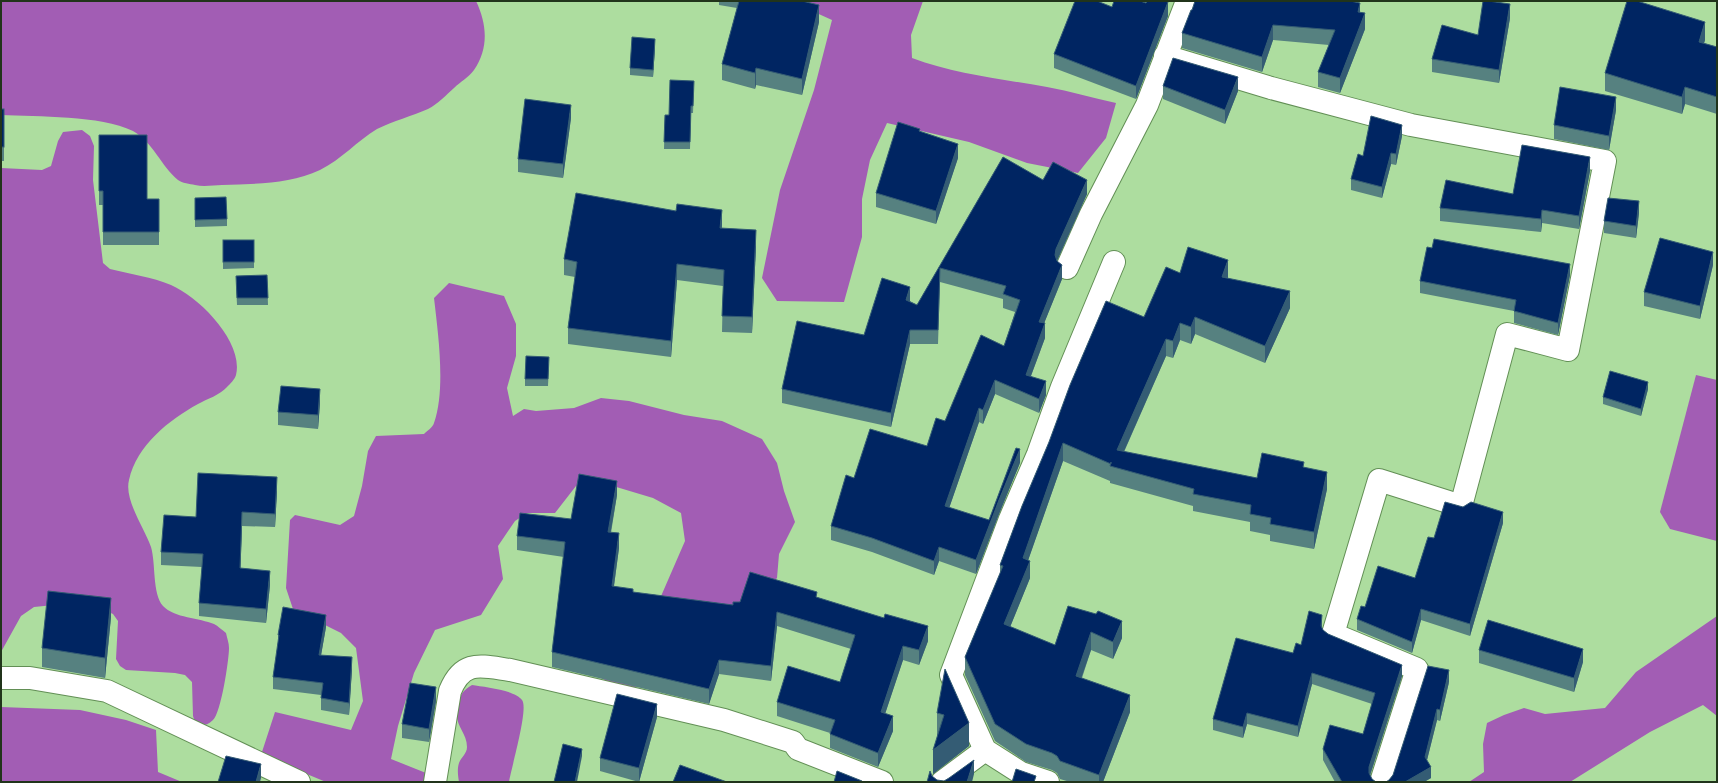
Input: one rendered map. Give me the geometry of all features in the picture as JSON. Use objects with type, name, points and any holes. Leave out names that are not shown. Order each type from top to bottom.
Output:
[{"type":"street","points":[[1067,268],[1098,200],[1147,104],[1187,1]]},
{"type":"street","points":[[1165,56],[1272,88],[1411,125],[1605,162],[1568,350],[1507,334],[1461,506],[1379,480],[1333,634],[1417,669],[1381,782]]},
{"type":"street","points":[[1048,782],[1021,773],[985,750],[951,675],[1010,519],[1038,454],[1062,387],[1114,262]]},
{"type":"street","points":[[435,782],[450,691],[454,681],[463,671],[476,666],[510,670],[724,720],[793,742],[798,749],[882,782]]},
{"type":"street","points":[[1,678],[30,678],[107,690],[299,782]]},
{"type":"street","points":[[942,782],[985,750]]},
{"type":"shaded area","points":[[1,1],[476,1],[480,10],[485,36],[479,62],[472,73],[435,105],[377,129],[328,166],[309,175],[285,181],[198,186],[178,180],[146,141],[133,131],[104,122],[86,119],[1,115]]},
{"type":"shaded area","points":[[800,1],[923,1],[911,35],[912,58],[928,64],[962,72],[1056,89],[1116,103],[1106,138],[1078,173],[1027,163],[969,142],[887,123],[870,160],[862,199],[862,237],[844,302],[777,301],[762,278],[780,190],[814,90],[832,20],[801,6]]},
{"type":"shaded area","points":[[82,130],[90,136],[94,146],[93,180],[103,263],[110,269],[164,282],[194,299],[217,322],[226,335],[233,349],[237,362],[236,375],[224,390],[187,410],[166,426],[147,445],[133,467],[128,488],[132,505],[151,547],[157,594],[163,606],[174,613],[214,624],[226,633],[229,654],[222,697],[213,720],[205,725],[196,725],[193,716],[192,682],[185,675],[126,670],[120,666],[116,659],[118,621],[113,614],[102,609],[54,605],[34,607],[21,616],[1,652],[1,168],[42,170],[51,166],[58,141],[63,132]]},
{"type":"shaded area","points":[[449,283],[504,296],[516,324],[516,356],[507,388],[513,416],[524,409],[536,411],[574,408],[601,398],[629,401],[684,415],[722,421],[762,439],[777,463],[784,491],[795,522],[779,554],[777,578],[748,607],[628,692],[601,678],[655,610],[685,541],[681,513],[653,498],[593,480],[576,486],[555,513],[527,513],[515,521],[498,546],[503,579],[481,615],[435,630],[414,673],[398,726],[391,759],[431,775],[430,782],[326,782],[261,755],[275,712],[351,730],[363,701],[356,648],[341,633],[293,609],[286,588],[290,520],[295,515],[340,525],[354,516],[362,486],[368,451],[376,436],[424,434],[432,426],[438,409],[440,394],[439,344],[434,298]]},
{"type":"shaded area","points":[[1696,375],[1717,380],[1717,541],[1670,529],[1660,512]]},
{"type":"shaded area","points":[[1717,616],[1717,716],[1703,705],[1650,732],[1570,782],[1469,782],[1484,772],[1483,744],[1487,723],[1524,708],[1545,714],[1605,708],[1636,672]]},
{"type":"shaded area","points":[[472,685],[506,691],[522,700],[524,705],[509,782],[459,782],[458,765],[466,752],[467,747],[465,736],[458,722],[457,710],[462,694]]},
{"type":"shaded area","points":[[1,707],[80,710],[126,720],[156,730],[158,772],[182,782],[1,782]]},
{"type":"building","points":[[739,1],[802,1],[819,5],[802,79],[756,68],[755,73],[722,64]]},
{"type":"building","points":[[1075,1],[1097,1],[1112,7],[1114,1],[1140,1],[1146,3],[1147,1],[1168,2],[1136,86],[1054,54]]},
{"type":"building","points":[[1195,1],[1350,1],[1360,3],[1358,12],[1365,13],[1340,78],[1318,72],[1335,30],[1273,25],[1262,57],[1182,33]]},
{"type":"building","points":[[1483,1],[1510,4],[1499,70],[1432,59],[1442,25],[1478,35]]},
{"type":"building","points":[[1627,1],[1637,1],[1705,22],[1699,42],[1717,47],[1717,97],[1685,87],[1682,97],[1605,73]]},
{"type":"building","points":[[632,37],[655,39],[653,70],[630,68]]},
{"type":"building","points":[[1173,58],[1238,77],[1225,110],[1163,86]]},
{"type":"building","points":[[670,80],[694,81],[693,106],[691,106],[690,142],[664,142],[665,115],[669,115]]},
{"type":"building","points":[[1560,87],[1616,97],[1609,136],[1554,125]]},
{"type":"building","points":[[525,99],[571,105],[563,164],[518,159]]},
{"type":"building","points":[[1,109],[4,109],[4,147],[1,147]]},
{"type":"building","points":[[1371,116],[1402,125],[1396,154],[1391,153],[1382,187],[1351,179],[1358,154],[1363,156]]},
{"type":"building","points":[[898,122],[920,129],[919,131],[958,144],[936,211],[876,193]]},
{"type":"building","points":[[99,135],[147,135],[147,199],[159,199],[159,232],[103,232],[103,191],[99,191]]},
{"type":"building","points":[[1522,145],[1590,157],[1579,216],[1542,210],[1541,219],[1440,208],[1446,180],[1513,194]]},
{"type":"building","points":[[1003,157],[1043,180],[1053,162],[1087,180],[1056,249],[1055,255],[1057,261],[1062,265],[1039,322],[1045,323],[1026,375],[1046,381],[1039,399],[995,380],[983,410],[979,408],[945,506],[989,520],[1016,448],[1020,449],[976,560],[939,547],[934,561],[872,538],[831,526],[846,475],[854,478],[870,429],[927,446],[936,418],[945,421],[981,335],[1004,346],[1020,300],[1003,294],[1006,286],[940,268],[938,330],[910,330],[891,413],[782,389],[797,321],[864,335],[882,278],[910,287],[906,300],[917,305]]},
{"type":"building","points":[[576,193],[676,211],[677,204],[722,210],[720,228],[756,230],[752,317],[722,316],[724,270],[677,264],[671,341],[568,328],[577,262],[564,259]]},
{"type":"building","points":[[226,197],[227,219],[195,220],[195,198]]},
{"type":"building","points":[[1608,198],[1639,201],[1636,226],[1604,221]]},
{"type":"building","points":[[1660,238],[1713,252],[1700,306],[1644,292]]},
{"type":"building","points":[[1434,239],[1570,264],[1558,323],[1514,311],[1516,300],[1420,281],[1427,247],[1432,248]]},
{"type":"building","points":[[223,240],[254,240],[254,262],[223,262]]},
{"type":"building","points":[[1188,247],[1228,260],[1222,277],[1290,291],[1265,346],[1195,317],[1191,327],[1180,323],[1173,341],[1166,339],[1117,450],[1257,478],[1262,453],[1304,462],[1303,467],[1327,472],[1314,532],[1270,524],[1271,518],[1250,514],[1251,505],[1193,494],[1194,489],[1110,466],[1111,464],[1063,443],[1023,558],[1030,561],[1004,624],[1055,645],[1068,606],[1096,614],[1098,611],[1122,621],[1113,642],[1091,632],[1076,676],[1130,695],[1099,775],[1060,761],[1057,756],[1052,753],[1026,744],[995,724],[965,657],[1003,566],[1000,565],[1022,506],[1049,442],[1070,385],[1106,301],[1144,317],[1166,267],[1180,273]]},
{"type":"building","points":[[267,275],[268,298],[237,298],[236,276]]},
{"type":"building","points":[[526,356],[549,357],[548,379],[525,379]]},
{"type":"building","points":[[1610,371],[1648,382],[1641,409],[1603,397]]},
{"type":"building","points":[[281,386],[320,389],[318,415],[278,412]]},
{"type":"building","points":[[198,473],[277,477],[275,514],[242,512],[240,568],[270,571],[266,609],[199,603],[203,554],[161,552],[164,515],[196,517]]},
{"type":"building","points":[[579,474],[617,481],[608,532],[619,533],[612,586],[633,589],[633,592],[733,605],[733,602],[740,602],[750,572],[817,592],[816,597],[884,618],[885,614],[928,626],[919,650],[903,646],[881,712],[893,716],[878,753],[830,734],[835,720],[777,702],[788,666],[840,682],[855,635],[777,612],[771,666],[719,660],[709,689],[552,652],[565,542],[517,536],[520,513],[571,519]]},
{"type":"building","points":[[1445,502],[1463,507],[1471,502],[1503,512],[1470,624],[1421,609],[1412,642],[1357,619],[1361,606],[1365,607],[1378,566],[1415,578],[1428,537],[1434,538]]},
{"type":"building","points":[[48,591],[111,598],[105,658],[42,648]]},
{"type":"building","points":[[283,607],[326,615],[319,655],[352,657],[349,703],[321,698],[323,683],[273,677]]},
{"type":"building","points":[[1309,611],[1322,615],[1321,626],[1328,634],[1402,665],[1369,767],[1369,773],[1372,779],[1376,782],[1342,782],[1323,749],[1330,725],[1363,734],[1375,693],[1312,673],[1298,726],[1247,713],[1243,727],[1213,719],[1236,638],[1293,653],[1296,643],[1301,645]]},
{"type":"building","points":[[1488,620],[1583,649],[1574,678],[1479,650]]},
{"type":"building","points":[[1428,666],[1449,670],[1440,710],[1437,709],[1425,757],[1431,767],[1405,782],[1386,782],[1393,775]]},
{"type":"building","points":[[945,669],[969,723],[933,750],[944,715],[937,713]]},
{"type":"building","points":[[410,683],[436,687],[429,729],[402,724]]},
{"type":"building","points":[[617,694],[657,704],[639,768],[600,758]]},
{"type":"building","points":[[563,744],[582,749],[575,782],[554,782]]},
{"type":"building","points":[[226,756],[261,764],[256,782],[218,782]]},
{"type":"building","points":[[974,760],[967,782],[927,782],[930,771],[932,776],[937,780],[944,781]]},
{"type":"building","points":[[680,765],[727,782],[673,782]]},
{"type":"building","points":[[1016,769],[1036,776],[1034,782],[1012,782]]},
{"type":"building","points":[[837,771],[862,781],[862,782],[834,782]]}]
